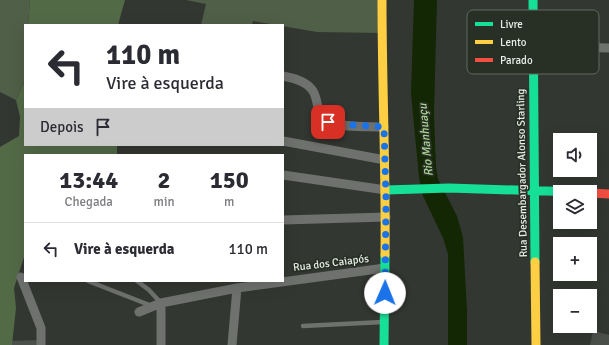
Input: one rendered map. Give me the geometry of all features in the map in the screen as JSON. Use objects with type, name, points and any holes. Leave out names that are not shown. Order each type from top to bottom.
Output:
[{"type":"street","points":[[382,0],[382,67],[386,190],[384,345]]},
{"type":"street","name":"Rua Desembargador Alonso Starling","points":[[533,0],[533,10]]},
{"type":"street","points":[[599,48],[609,48]]},
{"type":"street","name":"Rua Desembargador Alonso Starling","points":[[533,74],[536,345]]},
{"type":"street","points":[[284,76],[300,80],[308,86],[314,93],[318,109],[323,118],[328,122],[384,127]]},
{"type":"street","points":[[284,141],[385,160]]},
{"type":"street","points":[[284,176],[386,190],[449,188],[553,191]]},
{"type":"street","points":[[597,193],[609,194]]},
{"type":"street","points":[[284,220],[386,217]]},
{"type":"street","name":"Rua dos Caiapós","points":[[284,282],[385,268]]},
{"type":"street","points":[[21,277],[41,328],[40,345]]},
{"type":"street","name":"Rua dos Caiapós","points":[[139,312],[157,305],[237,288],[281,282]]},
{"type":"street","points":[[232,345],[237,288]]},
{"type":"street","points":[[157,305],[161,345]]},
{"type":"lane","points":[[91,282],[157,305]]},
{"type":"lane","points":[[139,282],[149,290],[157,305]]},
{"type":"lane","points":[[303,326],[385,322]]},
{"type":"shaded area","points":[[0,0],[30,0],[28,24],[24,24],[24,83],[16,100],[0,92]]},
{"type":"shaded area","points":[[30,0],[125,0],[118,24],[28,24]]},
{"type":"shaded area","points":[[186,0],[382,0],[382,33],[317,32],[284,26],[284,24],[270,24],[253,21],[252,24],[201,24],[206,4]]},
{"type":"shaded area","points":[[24,83],[24,146],[117,146],[117,154],[24,154],[24,257],[14,288],[16,308],[12,345],[0,345],[0,147],[19,136],[20,117],[16,100]]},
{"type":"water","name":"Rio Manhuaçu","points":[[414,0],[437,0],[434,113],[436,168],[438,179],[457,216],[463,237],[467,311],[467,345],[448,345],[448,254],[443,238],[423,196],[419,178],[411,93]]},
{"type":"building","points":[[597,332],[609,335],[609,345],[590,345],[593,333]]},
{"type":"building","points":[[40,340],[41,345],[12,345],[12,341]]},
{"type":"traffic: fast","points":[[533,0],[533,10]]},
{"type":"traffic: fast","points":[[534,74],[535,262]]},
{"type":"traffic: fast","points":[[386,190],[449,188],[553,191]]},
{"type":"traffic: fast","points":[[384,345],[385,255]]},
{"type":"traffic: slow","points":[[382,0],[385,255]]},
{"type":"traffic: slow","points":[[535,262],[536,345]]},
{"type":"traffic: jam","points":[[597,193],[609,194]]},
{"type":"route","points":[[328,122],[384,127],[386,199],[385,293]]}]
